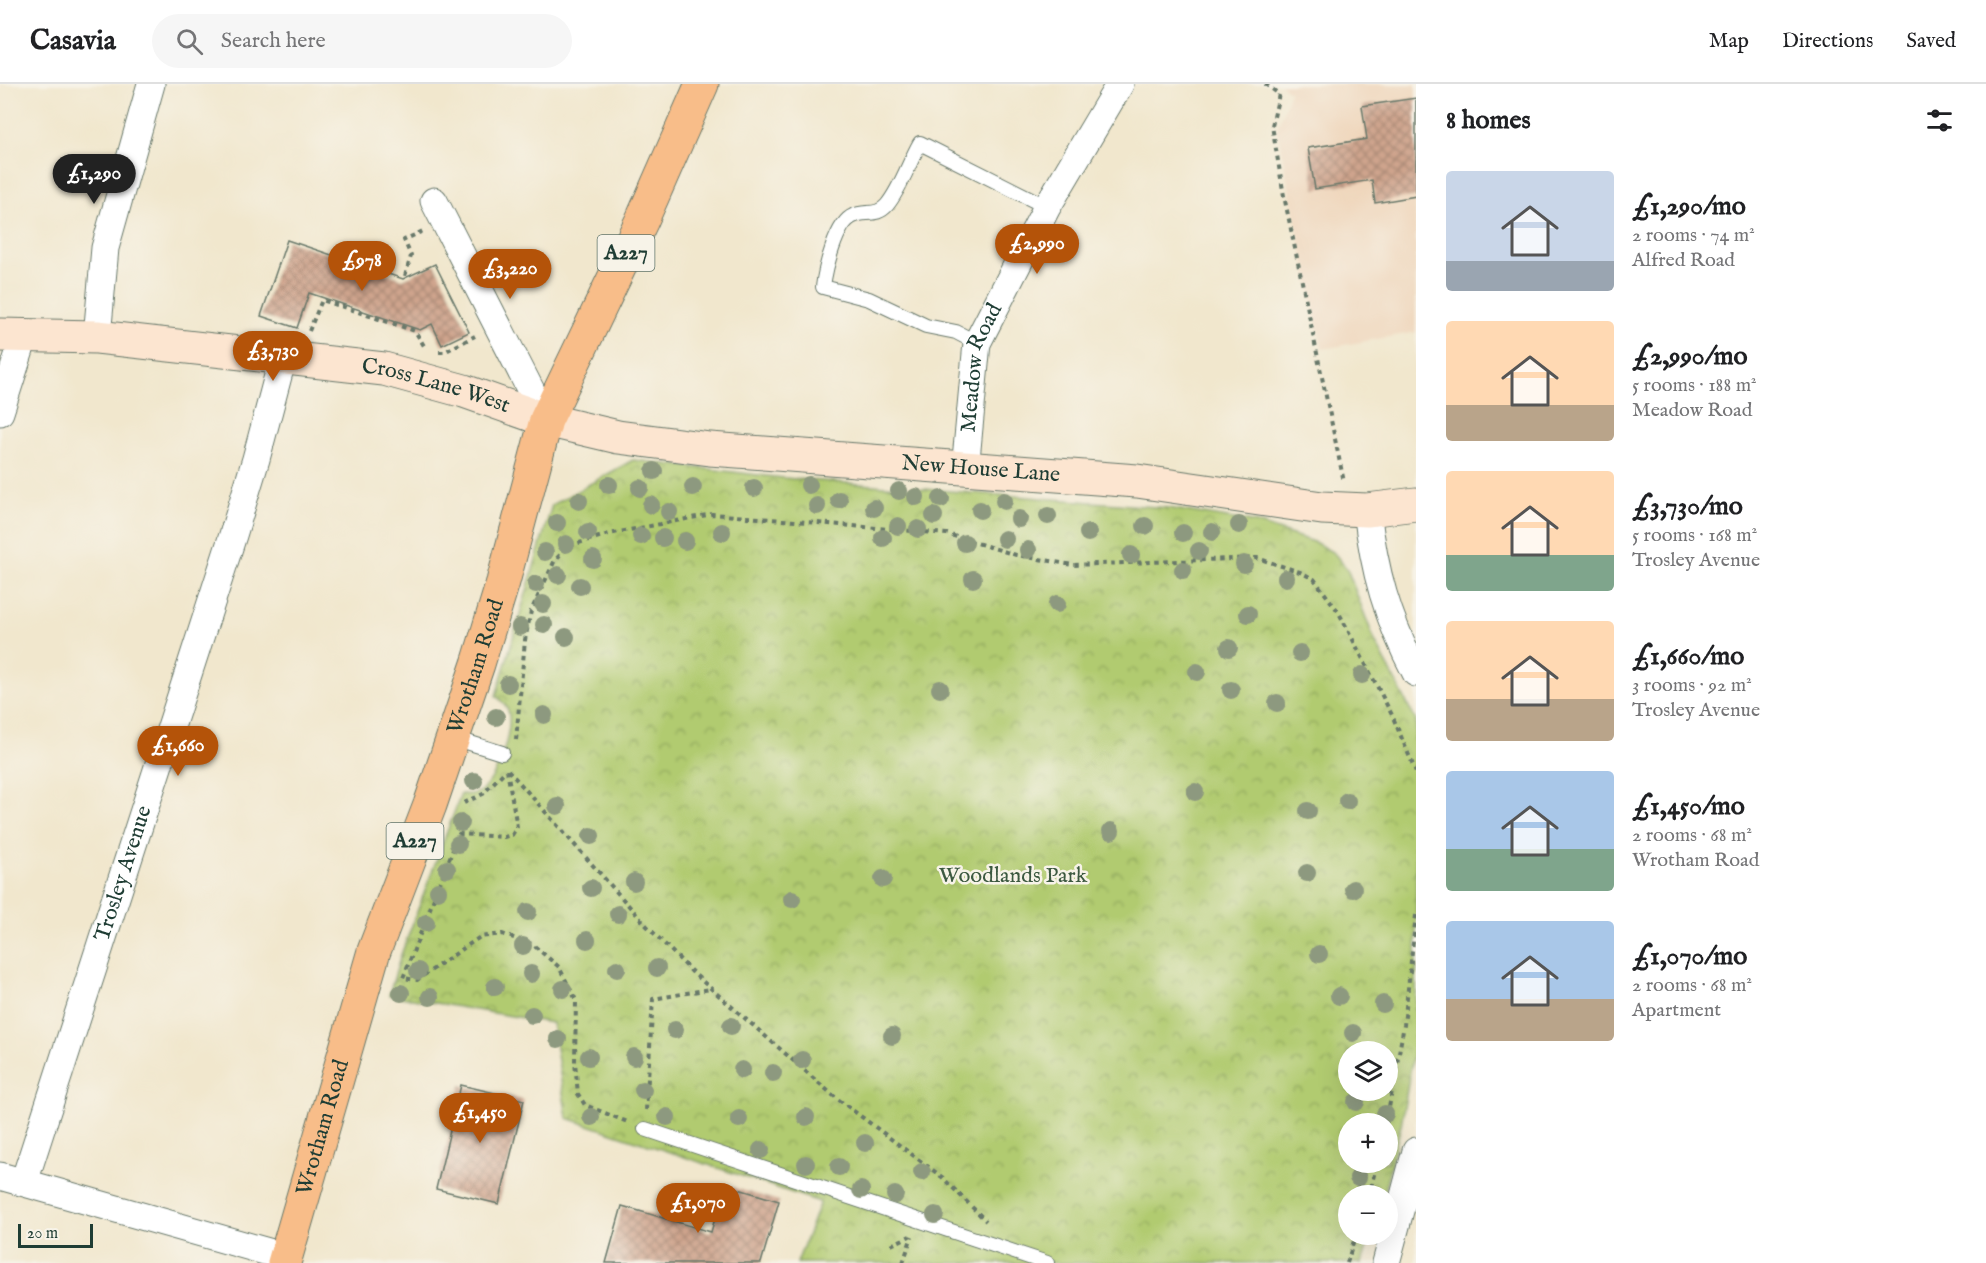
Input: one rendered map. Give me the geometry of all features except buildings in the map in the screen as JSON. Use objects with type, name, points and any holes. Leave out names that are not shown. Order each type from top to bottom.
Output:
[{"type":"main road","name":"Wrotham Road","points":[[285,1260],[375,951],[454,738],[503,582],[546,420],[642,220],[702,84]]},
{"type":"street","points":[[97,337],[105,248],[151,84]]},
{"type":"street","name":"Meadow Road","points":[[965,470],[977,343],[1047,207],[1120,84]]},
{"type":"street","points":[[434,201],[546,420]]},
{"type":"street","points":[[0,412],[20,350],[9,334]]},
{"type":"street","name":"Cross Lane West","points":[[9,334],[290,343],[464,391],[546,420]]},
{"type":"street","name":"Trosley Avenue","points":[[7,1181],[233,535],[290,343]]},
{"type":"street","name":"New House Lane","points":[[546,420],[618,437],[710,449],[965,470],[1137,481],[1359,510],[1416,504]]},
{"type":"street","points":[[1359,510],[1379,585],[1398,636],[1415,670]]},
{"type":"street","points":[[1386,1263],[1416,1150]]},
{"type":"street","points":[[7,1181],[285,1260]]},
{"type":"lane","points":[[977,343],[957,332],[926,326],[869,299],[823,287],[826,262],[848,219],[855,214],[873,214],[887,205],[920,142],[1047,207]]},
{"type":"lane","points":[[454,738],[502,753]]},
{"type":"lane","points":[[645,1129],[917,1218],[1006,1253],[1047,1263]]},
{"type":"path","points":[[1264,84],[1279,94],[1272,126],[1284,196],[1359,510]]},
{"type":"path","points":[[405,276],[411,256],[404,240],[430,227]]},
{"type":"path","points":[[290,343],[311,331],[322,300],[416,331],[425,348],[443,353],[473,339],[474,329]]},
{"type":"path","points":[[517,744],[520,670],[525,640],[531,611],[555,560],[569,546],[609,534],[712,514],[946,534],[1016,555],[1073,565],[1257,558],[1300,572],[1314,579],[1338,611],[1392,715],[1416,772]]},
{"type":"path","points":[[464,803],[483,794],[507,769]]},
{"type":"path","points":[[507,769],[646,925],[710,988],[835,1097],[956,1190],[1006,1253]]},
{"type":"path","points":[[507,769],[517,827],[512,835],[504,837],[459,834],[403,978],[417,980],[480,937],[502,934],[532,944],[559,968],[576,1000],[575,1062],[578,1094],[585,1105],[645,1129],[653,999],[710,988]]},
{"type":"path","points":[[1388,1113],[1404,1025],[1416,915]]},
{"type":"path","points":[[903,1263],[917,1218]]},
{"type":"path","points":[[891,1245],[913,1234]]},
{"type":"path","points":[[1347,1263],[1353,1245]]},
{"type":"shaded area","points":[[1280,84],[1416,84],[1416,332],[1322,349],[1277,129],[1290,92]]},
{"type":"green space","name":"Woodlands Park","points":[[633,460],[783,478],[1168,508],[1257,523],[1316,543],[1334,553],[1347,569],[1374,639],[1416,721],[1416,1036],[1398,1137],[1398,1113],[1338,1113],[1338,1173],[1389,1173],[1386,1185],[1338,1185],[1338,1245],[1368,1245],[1362,1263],[797,1263],[820,1202],[567,1118],[552,1023],[389,995],[401,955],[461,794],[479,792],[486,786],[498,766],[509,730],[509,719],[507,708],[496,696],[552,505]]}]
